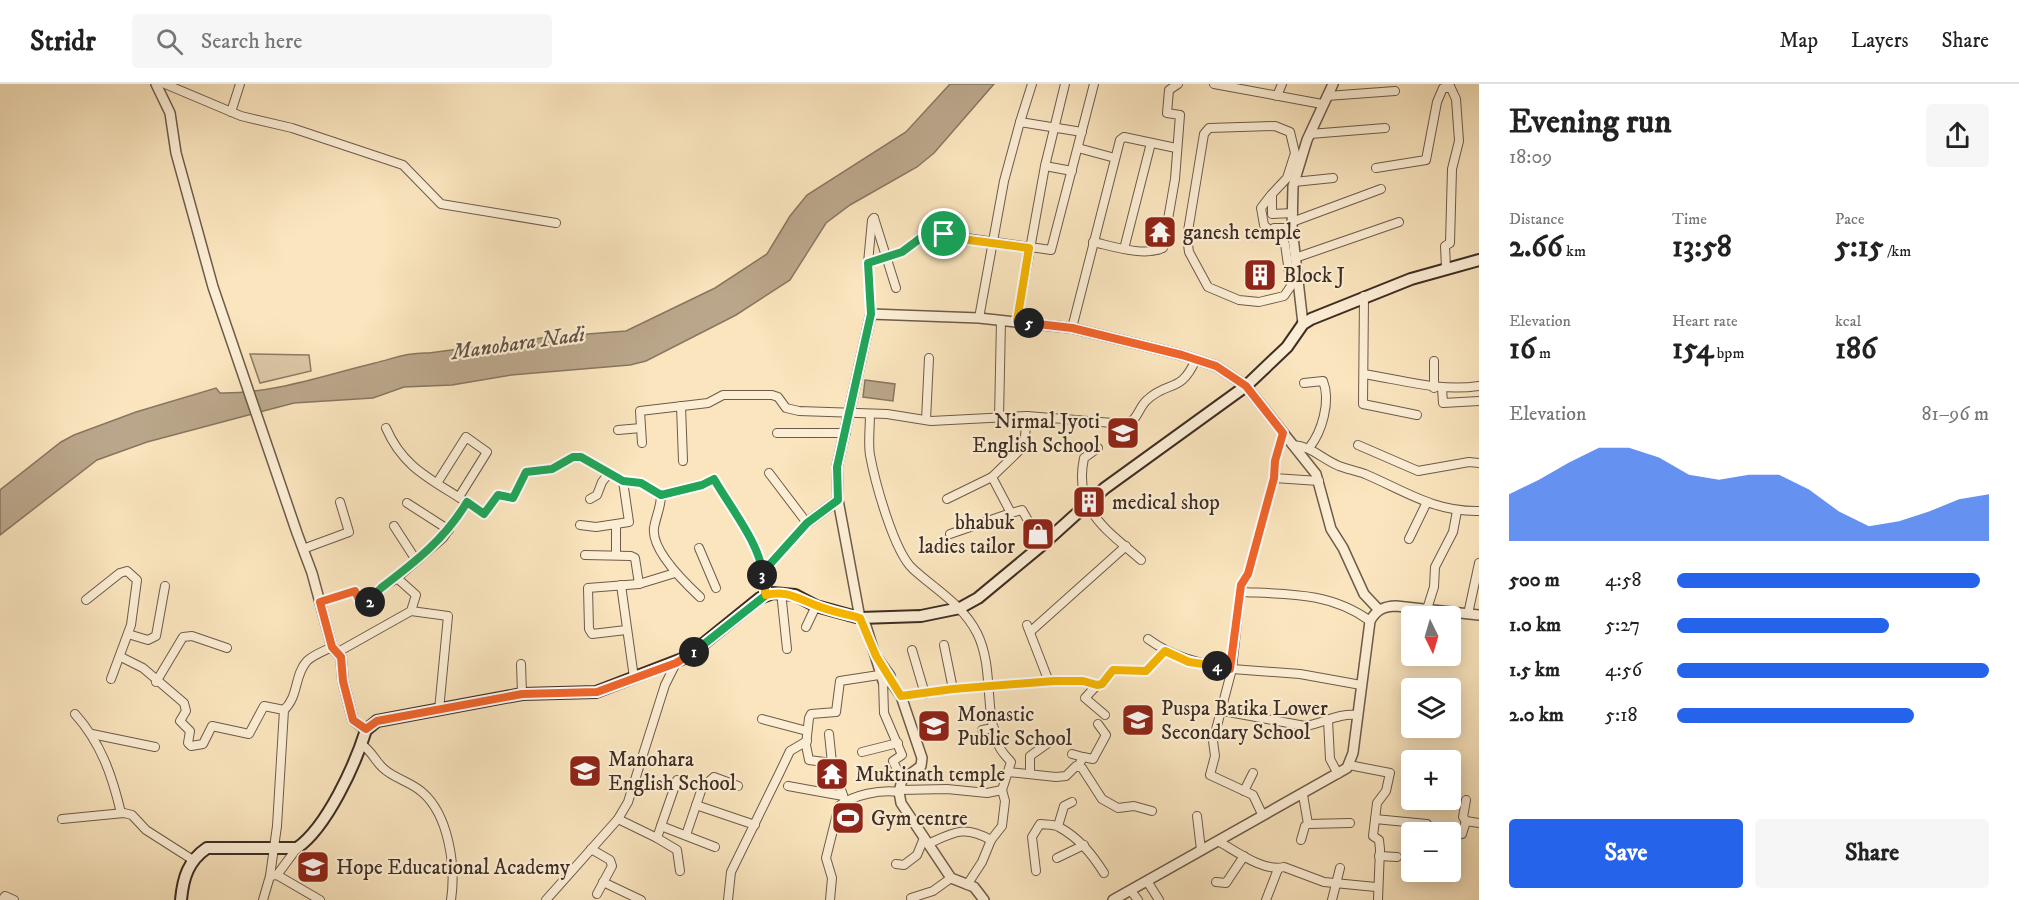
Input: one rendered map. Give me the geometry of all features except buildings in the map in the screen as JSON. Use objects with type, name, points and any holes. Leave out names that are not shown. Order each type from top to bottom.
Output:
[{"type":"main road","points":[[180,900],[184,877],[193,860],[200,853],[212,847],[297,848],[308,840],[323,822],[362,744],[366,729],[377,721],[522,694],[597,692],[676,663],[766,595],[781,592],[795,595],[816,606],[860,618],[921,616],[960,608],[978,598],[1042,545],[1086,507],[1104,488],[1246,386],[1287,348],[1303,324],[1364,296],[1446,268],[1479,260]]},
{"type":"street","points":[[156,84],[170,113],[200,243],[335,649],[341,657],[344,688],[353,720],[366,729]]},
{"type":"street","points":[[165,84],[231,112],[292,128],[403,165],[441,204],[556,223]]},
{"type":"street","points":[[231,112],[240,84]]},
{"type":"street","points":[[979,318],[1004,181],[1032,84]]},
{"type":"street","points":[[1017,321],[1029,248],[1065,84]]},
{"type":"street","points":[[868,263],[887,258],[928,235],[944,234],[969,240],[1051,250],[1094,84]]},
{"type":"street","points":[[1093,242],[1124,249],[1153,251],[1163,248],[1174,179],[1180,115],[1167,113],[1168,90],[1178,84]]},
{"type":"street","points":[[1214,84],[1239,86],[1277,96],[1324,100],[1395,91]]},
{"type":"street","points":[[1277,96],[1282,84]]},
{"type":"street","points":[[1303,324],[1292,221],[1294,182],[1310,134],[1333,84]]},
{"type":"street","points":[[1376,168],[1426,160],[1437,102],[1443,87],[1449,86],[1456,99],[1459,141],[1452,170],[1450,243],[1445,246],[1446,268]]},
{"type":"street","points":[[1020,122],[1082,132]]},
{"type":"street","points":[[1275,126],[1290,132],[1295,153],[1287,178],[1272,194],[1261,208],[1264,225],[1273,230],[1285,244],[1291,285],[1284,296],[1259,302],[1239,300],[1208,287],[1189,252],[1187,237],[1204,134],[1209,128],[1275,126]]},
{"type":"street","points":[[1310,134],[1385,128]]},
{"type":"street","points":[[1072,328],[1120,141],[1124,137],[1176,148]]},
{"type":"street","points":[[1124,249],[1151,143]]},
{"type":"street","points":[[1078,148],[1115,158]]},
{"type":"street","points":[[1046,166],[1072,171]]},
{"type":"street","points":[[1294,182],[1333,178]]},
{"type":"street","points":[[1273,230],[1381,189]]},
{"type":"street","points":[[1272,194],[1273,230]]},
{"type":"street","points":[[1272,214],[1292,221]]},
{"type":"street","points":[[896,288],[874,218],[868,263],[871,314],[837,467],[838,500],[860,618],[884,679],[884,713],[902,755],[893,761],[902,780]]},
{"type":"street","points":[[1295,258],[1399,222]]},
{"type":"street","points":[[1364,296],[1363,404],[1417,415]]},
{"type":"street","points":[[871,314],[979,318],[1072,328],[1216,366],[1246,386],[1319,481],[1331,529],[1343,548],[1360,587],[1379,610]]},
{"type":"street","points":[[999,418],[1000,320]]},
{"type":"street","points":[[926,420],[929,358]]},
{"type":"street","points":[[642,443],[640,411],[708,403],[723,395],[772,395],[778,397],[786,408],[887,414],[926,420],[1027,416],[1130,423],[1145,401],[1189,376],[1196,359]]},
{"type":"street","points":[[1434,361],[1443,403],[1479,402]]},
{"type":"street","points":[[1364,374],[1438,388],[1479,386]]},
{"type":"street","points":[[1304,382],[1323,381],[1326,391],[1321,427],[1309,448]]},
{"type":"street","points":[[681,406],[683,461]]},
{"type":"street","points":[[870,414],[870,456],[901,554],[912,568],[960,608],[977,633],[986,665],[994,728],[1000,748],[1011,762],[1002,790],[1005,801],[1002,826],[990,840],[982,862],[967,885]]},
{"type":"street","points":[[947,499],[992,477],[1024,446],[1027,416]]},
{"type":"street","points":[[386,428],[394,448],[407,462],[484,514],[498,495],[513,498],[526,472],[552,469],[573,457],[581,457],[623,481],[641,483],[661,495],[702,485],[714,479],[755,546],[766,595]]},
{"type":"street","points":[[618,430],[640,428]]},
{"type":"street","points":[[777,433],[846,433]]},
{"type":"street","points":[[1262,814],[1256,798],[1210,776],[1215,756],[1213,741],[1223,711],[1231,669],[1241,585],[1248,574],[1274,478],[1275,461],[1283,433]]},
{"type":"street","points":[[437,483],[466,437],[486,448],[488,452],[459,497]]},
{"type":"street","points":[[1293,445],[1309,448],[1316,455],[1338,466],[1363,473],[1426,504],[1457,511],[1479,511]]},
{"type":"street","points":[[1358,445],[1418,471],[1462,463],[1479,463]]},
{"type":"street","points":[[1098,448],[1083,458],[1081,471],[1086,507],[1141,560]]},
{"type":"street","points":[[590,499],[597,495],[602,482],[609,473]]},
{"type":"street","points":[[769,473],[807,523]]},
{"type":"street","points":[[992,477],[1011,513]]},
{"type":"street","points":[[1274,478],[1319,481]]},
{"type":"street","points":[[580,525],[627,524],[630,519],[623,481]]},
{"type":"street","points":[[661,495],[661,505],[654,529],[656,539],[675,573],[682,576],[700,597]]},
{"type":"street","points":[[762,573],[807,523],[838,500]]},
{"type":"street","points":[[303,549],[349,532],[340,502]]},
{"type":"street","points":[[407,502],[449,530]]},
{"type":"street","points":[[320,602],[355,591],[362,606],[374,600],[377,592],[397,578],[449,530],[467,502]]},
{"type":"street","points":[[1409,539],[1426,504]]},
{"type":"street","points":[[950,534],[1022,510],[1042,545]]},
{"type":"street","points":[[1428,606],[1434,587],[1435,567],[1453,532],[1457,511]]},
{"type":"street","points":[[616,525],[616,555]]},
{"type":"street","points":[[394,526],[416,560]]},
{"type":"street","points":[[1049,682],[1029,628],[1126,546]]},
{"type":"street","points":[[699,548],[716,588]]},
{"type":"street","points":[[585,555],[628,555],[635,558],[639,584]]},
{"type":"street","points":[[1468,614],[1479,563]]},
{"type":"street","points":[[86,600],[120,573],[127,571],[137,580],[128,634],[111,679]]},
{"type":"street","points":[[626,630],[596,635],[589,629],[588,588],[639,584],[675,573]]},
{"type":"street","points":[[397,578],[416,595],[411,611]]},
{"type":"street","points":[[621,585],[634,678]]},
{"type":"street","points":[[128,634],[148,640],[156,636],[165,586]]},
{"type":"street","points":[[781,592],[787,649]]},
{"type":"street","points":[[1240,592],[1319,597],[1348,606],[1370,621]]},
{"type":"street","points":[[806,627],[816,606]]},
{"type":"street","points":[[1113,900],[1262,814],[1303,795],[1349,765],[1370,621],[1379,610],[1387,606],[1401,607]]},
{"type":"street","points":[[274,875],[273,848],[277,826],[284,710],[295,697],[302,668],[307,661],[411,611],[448,616],[440,710]]},
{"type":"street","points":[[1461,613],[1479,615]]},
{"type":"street","points":[[156,682],[183,637],[192,636],[227,648]]},
{"type":"street","points":[[1148,639],[1165,651],[1189,662],[1231,669],[1300,674],[1361,685]]},
{"type":"street","points":[[944,645],[953,689]]},
{"type":"street","points":[[912,650],[925,694]]},
{"type":"street","points":[[1105,716],[1085,699],[1097,685],[1102,684],[1113,670],[1146,671],[1165,651]]},
{"type":"street","points":[[832,763],[809,760],[807,730],[811,714],[836,712],[840,681],[884,679],[890,676],[876,656]]},
{"type":"street","points":[[121,657],[143,668],[156,682],[184,702],[186,711],[180,721],[189,731],[188,743],[195,747],[203,744],[212,726],[249,734],[264,706],[284,710]]},
{"type":"street","points":[[521,663],[522,694]]},
{"type":"street","points":[[546,900],[618,819],[634,790],[666,685],[676,663]]},
{"type":"street","points":[[884,679],[901,696],[922,758],[921,766],[902,780],[899,791],[901,803],[951,878],[974,887],[984,900]]},
{"type":"street","points":[[901,696],[953,689],[1049,682],[1083,681],[1097,685]]},
{"type":"street","points":[[1223,711],[1305,726],[1346,714],[1357,715]]},
{"type":"street","points":[[75,714],[92,734],[114,784],[121,813]]},
{"type":"street","points":[[762,719],[807,730]]},
{"type":"street","points":[[1328,720],[1330,759],[1338,774]]},
{"type":"street","points":[[1072,754],[1093,759],[1106,735],[1098,724]]},
{"type":"street","points":[[982,730],[994,728]]},
{"type":"street","points":[[92,734],[155,747]]},
{"type":"street","points":[[829,734],[832,763],[844,799]]},
{"type":"street","points":[[728,900],[729,877],[790,752],[807,741]]},
{"type":"street","points":[[1030,774],[1030,756],[1051,741]]},
{"type":"street","points":[[862,752],[898,743]]},
{"type":"street","points":[[362,744],[374,753],[383,768],[411,784],[431,802],[446,835],[453,875],[451,900]]},
{"type":"street","points":[[1078,767],[1083,757]]},
{"type":"street","points":[[1349,765],[1390,773],[1386,791],[1377,803],[1373,836],[1379,840],[1376,887],[1378,900]]},
{"type":"street","points":[[1008,772],[1066,776],[1071,768],[1082,768],[1101,799],[1118,808],[1134,806],[1152,811]]},
{"type":"street","points":[[1244,791],[1253,773]]},
{"type":"street","points":[[686,835],[702,788],[714,777],[738,786]]},
{"type":"street","points":[[657,838],[677,780]]},
{"type":"street","points":[[788,786],[844,799],[891,791],[947,789],[987,793],[1002,790]]},
{"type":"street","points":[[1303,795],[1308,824]]},
{"type":"street","points":[[830,900],[832,878],[827,863],[828,844],[839,806],[844,799]]},
{"type":"street","points":[[1466,800],[1463,817],[1466,821]]},
{"type":"street","points":[[1058,826],[1064,806],[1072,802]]},
{"type":"street","points":[[696,805],[755,825]]},
{"type":"street","points":[[62,819],[121,813],[132,815],[146,830],[193,860]]},
{"type":"street","points":[[1197,816],[1201,850]]},
{"type":"street","points":[[618,819],[677,850],[680,871]]},
{"type":"street","points":[[1375,819],[1406,822]]},
{"type":"street","points":[[1466,821],[1479,823]]},
{"type":"street","points":[[1461,834],[1466,821]]},
{"type":"street","points":[[1301,840],[1305,826],[1308,824],[1350,823]]},
{"type":"street","points":[[1036,871],[1032,852],[1035,828],[1040,824],[1058,826],[1084,845],[1104,873]]},
{"type":"street","points":[[661,826],[715,847]]},
{"type":"street","points":[[896,864],[904,865],[913,859],[926,841],[960,830],[971,830],[990,840]]},
{"type":"street","points":[[1218,841],[1244,856],[1278,868],[1284,867],[1324,882],[1376,887]]},
{"type":"street","points":[[1057,858],[1084,845]]},
{"type":"street","points":[[263,900],[274,875],[297,848]]},
{"type":"street","points":[[591,849],[610,860],[612,866],[597,894]]},
{"type":"street","points":[[1216,882],[1226,883],[1244,856]]},
{"type":"street","points":[[1379,856],[1397,857]]},
{"type":"street","points":[[1266,900],[1278,868]]},
{"type":"street","points":[[1332,900],[1341,868]]},
{"type":"street","points":[[274,875],[320,900]]},
{"type":"street","points":[[911,898],[933,891],[951,878]]},
{"type":"street","points":[[1148,881],[1159,900]]},
{"type":"street","points":[[603,882],[641,900]]},
{"type":"street","points":[[1131,891],[1138,900]]},
{"type":"street","points":[[2,900],[5,896],[14,900]]},
{"type":"shaded area","points":[[250,354],[309,355],[311,371],[260,383]]},
{"type":"water","name":"Manohara Nadi","points":[[950,84],[994,84],[934,153],[917,167],[850,205],[826,223],[790,280],[736,315],[646,361],[630,365],[511,375],[452,385],[404,387],[373,398],[294,403],[147,442],[97,460],[0,535],[0,490],[61,442],[136,412],[216,388],[220,393],[279,387],[408,354],[549,337],[626,331],[715,288],[767,254],[790,216],[807,195],[906,132]]},
{"type":"water","points":[[865,380],[895,384],[893,401],[863,397]]},
{"type":"place","name":"ganesh temple","points":[[1160,232]]},
{"type":"place","name":"Block J","points":[[1260,275]]},
{"type":"place","name":"Nirmal Jyoti English School","points":[[1123,433]]},
{"type":"place","name":"medical shop","points":[[1089,502]]},
{"type":"place","name":"bhabuk ladies tailor","points":[[1038,534]]},
{"type":"place","name":"Puspa Batika Lower Secondary School","points":[[1138,720]]},
{"type":"place","name":"Monastic Public School","points":[[934,726]]},
{"type":"place","name":"Manohara English School","points":[[585,771]]},
{"type":"place","name":"Muktinath temple","points":[[832,774]]},
{"type":"place","name":"Gym centre","points":[[848,818]]},
{"type":"place","name":"Hope Educational Academy","points":[[313,867]]},
{"type":"route","points":[[944,234],[922,237],[902,252],[868,263],[871,314],[837,467],[838,500],[807,523],[783,546],[762,573],[762,582],[766,595],[687,657],[597,692],[522,694],[377,721],[366,729],[356,724],[345,695],[341,657],[332,647],[320,602],[355,591],[364,606],[374,600],[377,592],[383,586],[397,578],[408,566],[443,538],[467,502],[484,514],[498,495],[513,498],[526,472],[536,469],[552,469],[573,457],[581,457],[623,481],[641,483],[661,495],[702,485],[714,479],[730,509],[751,537],[763,566],[762,582],[763,586],[766,595],[781,592],[795,595],[816,606],[860,618],[866,627],[876,656],[901,696],[953,689],[1054,681],[1083,681],[1097,685],[1102,684],[1113,670],[1146,671],[1165,651],[1189,662],[1230,669],[1241,585],[1248,574],[1274,478],[1275,461],[1283,433],[1246,386],[1216,366],[1182,355],[1072,328],[1017,321],[1029,248],[969,240],[944,234]]}]
